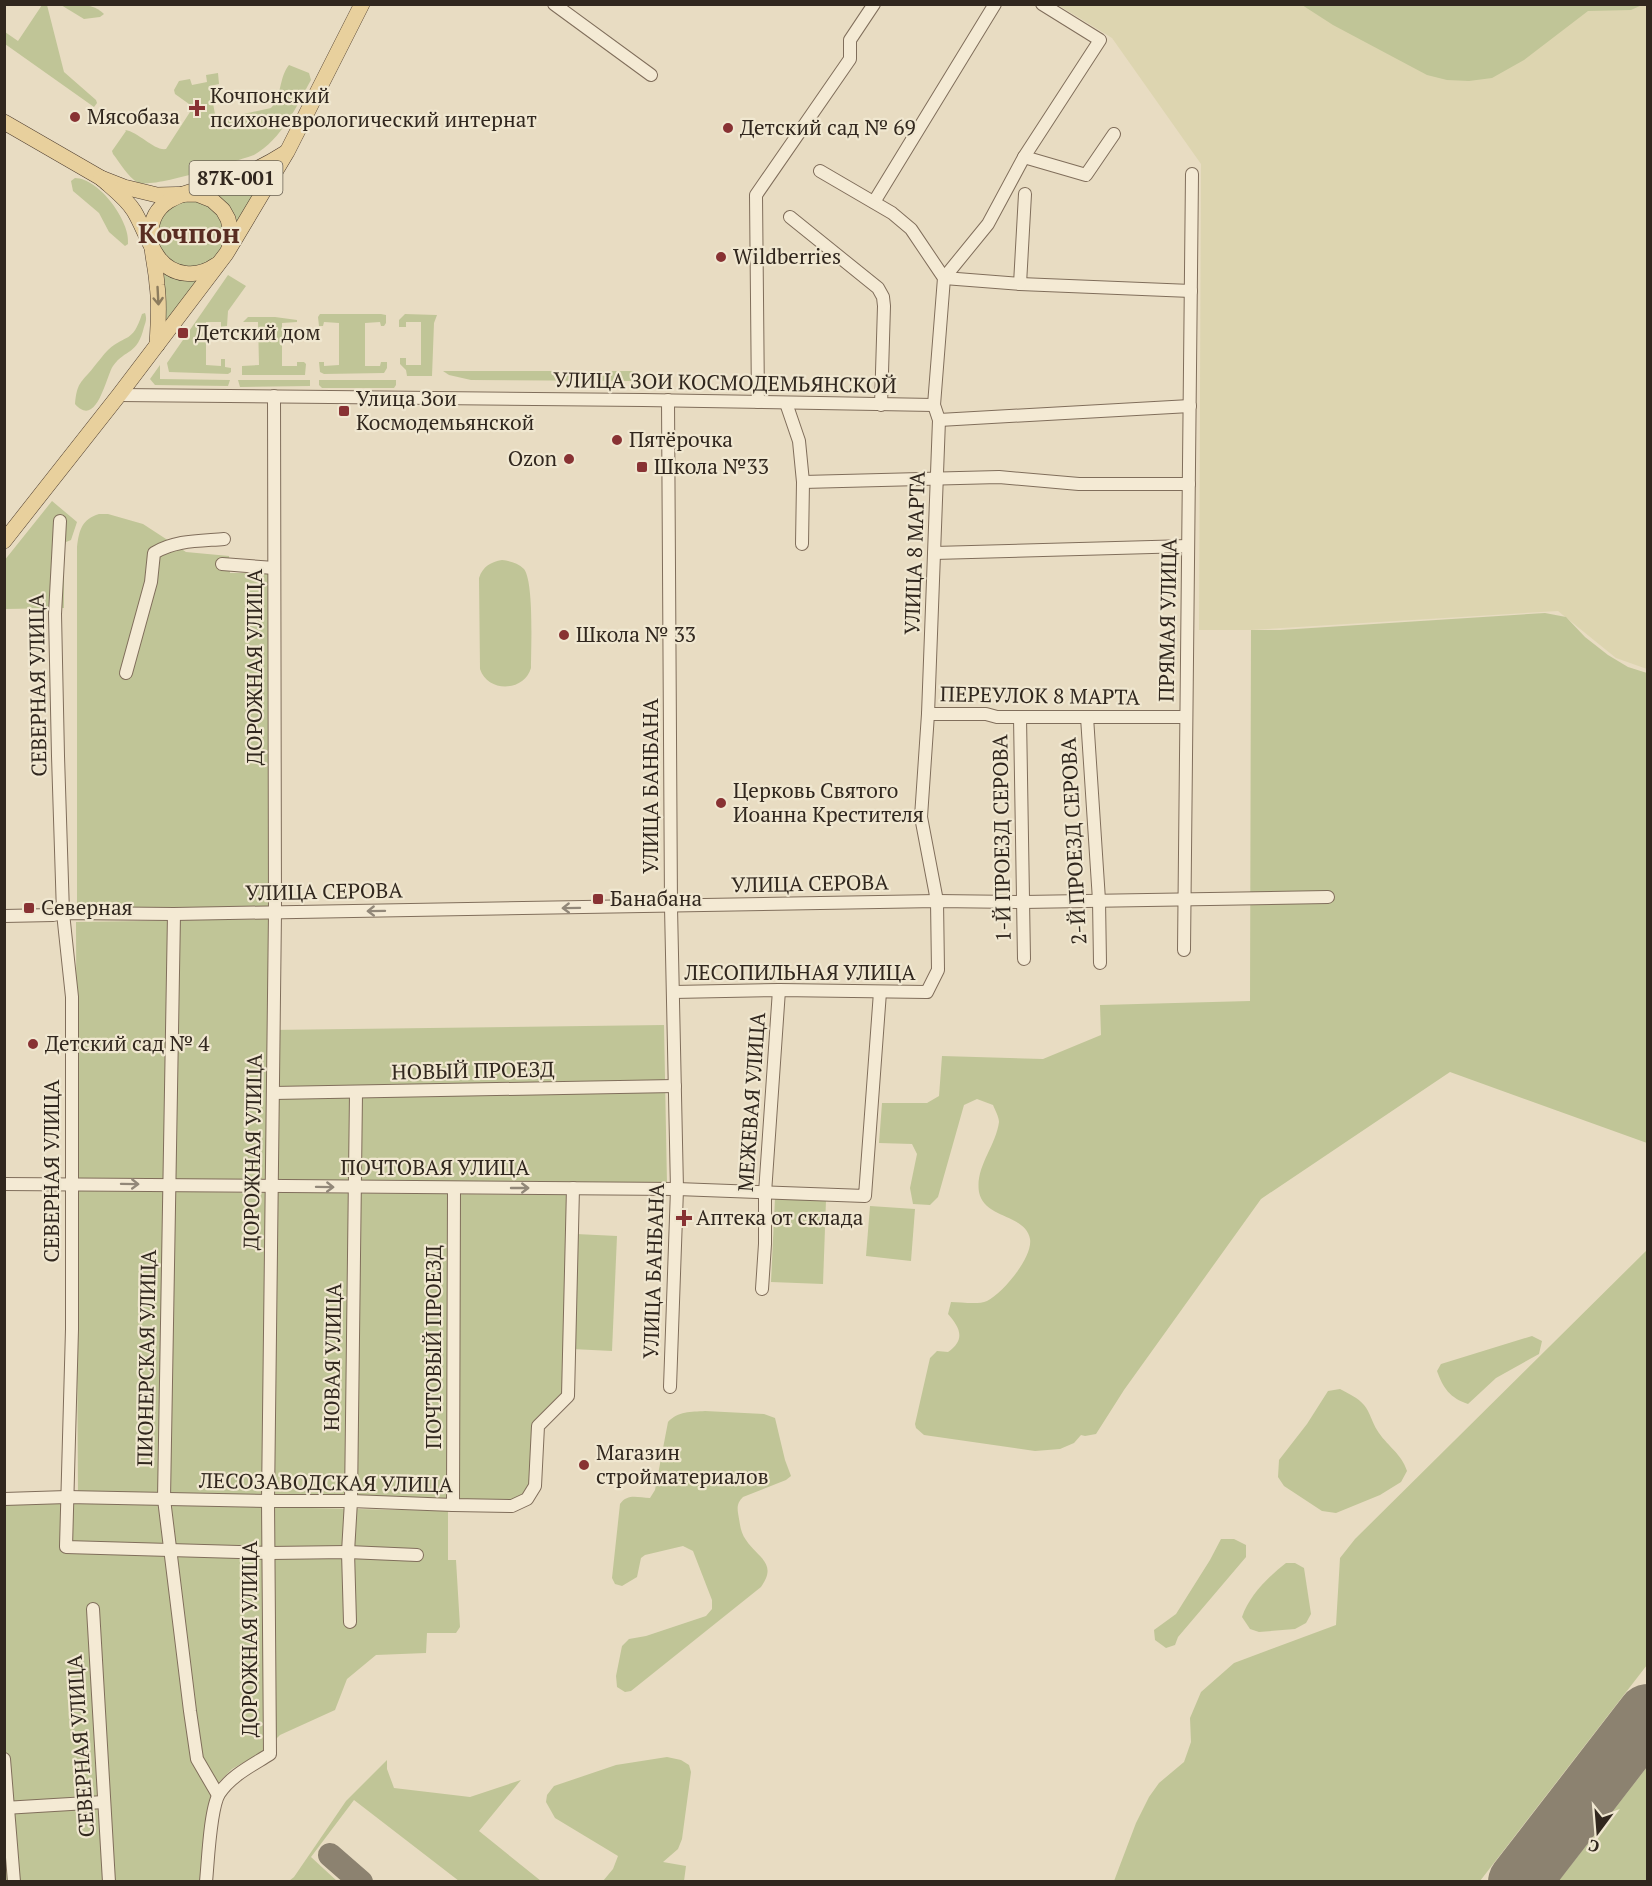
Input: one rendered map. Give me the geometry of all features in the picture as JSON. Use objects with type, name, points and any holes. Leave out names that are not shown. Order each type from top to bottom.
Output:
[{"type":"main road","name":"87К-001","points":[[101,178],[132,209],[152,247],[164,264],[175,271],[187,274],[209,270],[218,264],[287,152],[362,4]]},
{"type":"main road","name":"87К-001","points":[[4,122],[101,178],[140,192],[157,195],[197,194],[206,197],[223,210],[228,219],[231,232],[226,254]]},
{"type":"main road","name":"87К-001","points":[[152,247],[151,231],[155,215],[166,203],[181,194],[225,183],[263,167],[287,152]]},
{"type":"main road","points":[[152,247],[158,287],[157,345]]},
{"type":"main road","points":[[4,541],[226,254]]},
{"type":"street","points":[[554,4],[651,75]]},
{"type":"street","points":[[758,402],[756,195],[850,59],[850,40],[874,4]]},
{"type":"street","points":[[874,202],[995,4]]},
{"type":"street","points":[[944,278],[988,224],[1024,157],[1100,40],[1042,4]]},
{"type":"street","points":[[1024,157],[1086,175],[1114,134]]},
{"type":"street","points":[[820,171],[892,213],[910,229],[944,278]]},
{"type":"street","name":"ПРЯМАЯ УЛИЦА","points":[[1184,950],[1192,174]]},
{"type":"street","points":[[1020,284],[1025,194]]},
{"type":"street","points":[[790,217],[878,288],[883,297],[881,405]]},
{"type":"street","points":[[944,278],[1020,284],[1191,291]]},
{"type":"street","name":"УЛИЦА 8 МАРТА","points":[[927,993],[938,970],[937,901],[921,817],[928,714],[939,420],[934,405],[944,278]]},
{"type":"street","name":"УЛИЦА ЗОИ КОСМОДЕМЬЯНСКОЙ","points":[[119,395],[934,405]]},
{"type":"street","name":"ДОРОЖНАЯ УЛИЦА","points":[[218,1795],[231,1781],[270,1755],[268,1501],[275,912],[274,396]]},
{"type":"street","name":"УЛИЦА БАНБАНА","points":[[668,400],[671,907],[677,1189],[670,1387]]},
{"type":"street","points":[[786,403],[799,441],[803,482],[802,544]]},
{"type":"street","points":[[939,420],[1190,406]]},
{"type":"street","points":[[803,482],[999,477],[1079,484],[1189,484]]},
{"type":"street","name":"СЕВЕРНАЯ УЛИЦА","points":[[60,521],[55,614],[58,756],[63,914],[72,997],[72,1329],[66,1547],[171,1551]]},
{"type":"street","points":[[126,673],[151,582],[154,553],[164,547],[224,539]]},
{"type":"street","points":[[934,553],[1188,546]]},
{"type":"street","points":[[222,564],[274,568]]},
{"type":"street","name":"ПЕРЕУЛОК 8 МАРТА","points":[[928,714],[986,714],[997,717],[1186,717]]},
{"type":"street","name":"1-Й ПРОЕЗД СЕРОВА","points":[[1020,717],[1024,959]]},
{"type":"street","name":"2-Й ПРОЕЗД СЕРОВА","points":[[1087,717],[1099,900],[1100,963]]},
{"type":"street","name":"УЛИЦА СЕРОВА","points":[[4,916],[1328,897]]},
{"type":"street","name":"ПИОНЕРСКАЯ УЛИЦА","points":[[174,914],[164,1499],[197,1759],[218,1795]]},
{"type":"street","name":"ЛЕСОПИЛЬНАЯ УЛИЦА","points":[[673,992],[779,990],[927,993]]},
{"type":"street","name":"МЕЖЕВАЯ УЛИЦА","points":[[762,1289],[765,1193],[779,990]]},
{"type":"street","name":"ПОЧТОВАЯ УЛИЦА","points":[[4,1184],[677,1189],[865,1196],[880,992]]},
{"type":"street","name":"НОВЫЙ ПРОЕЗД","points":[[273,1093],[675,1086]]},
{"type":"street","name":"НОВАЯ УЛИЦА","points":[[350,1622],[348,1552],[351,1501],[356,1093]]},
{"type":"street","name":"ПОЧТОВЫЙ ПРОЕЗД","points":[[453,1505],[454,1188]]},
{"type":"street","name":"ЛЕСОЗАВОДСКАЯ УЛИЦА","points":[[4,1498],[351,1501],[512,1506],[527,1499],[535,1485],[538,1426],[568,1396],[573,1188]]},
{"type":"street","points":[[171,1551],[348,1552],[417,1555]]},
{"type":"street","name":"СЕВЕРНАЯ УЛИЦА","points":[[93,1609],[109,1881]]},
{"type":"street","points":[[4,1759],[6,1808],[14,1881]]},
{"type":"street","points":[[206,1881],[212,1823],[218,1795]]},
{"type":"street","points":[[6,1808],[104,1802]]},
{"type":"shaded area","points":[[1058,5],[1647,5],[1647,669],[1616,658],[1558,611],[1251,630],[1199,630],[1201,164],[1112,38]]},
{"type":"green space","points":[[42,5],[47,5],[64,72],[96,100],[94,107],[5,44],[5,32],[18,41]]},
{"type":"green space","points":[[61,5],[90,6],[104,14],[100,17],[84,19]]},
{"type":"green space","points":[[1302,5],[1642,5],[1631,10],[1588,11],[1524,60],[1492,78],[1469,81],[1447,80],[1427,75],[1333,25]]},
{"type":"green space","points":[[289,65],[309,73],[311,80],[280,131],[273,140],[254,155],[175,179],[145,183],[134,180],[113,154],[112,151],[125,130],[156,147],[166,149],[190,112],[189,104],[175,94],[174,90],[179,81],[190,79],[192,85],[207,82],[206,75],[218,73],[219,84],[210,86],[216,120],[271,108]]},
{"type":"green space","points":[[270,171],[237,225],[213,194]]},
{"type":"green space","points":[[75,178],[94,185],[112,203],[124,224],[128,244],[125,246],[109,232],[99,213],[73,191],[71,181]]},
{"type":"green space","points":[[184,201],[198,201],[210,206],[219,215],[224,234],[222,247],[215,258],[198,267],[184,267],[172,262],[163,253],[158,241],[158,227],[163,215],[172,206]]},
{"type":"green space","points":[[157,261],[208,273],[161,334]]},
{"type":"green space","points":[[228,275],[246,286],[228,311],[227,326],[221,327],[221,322],[206,322],[206,365],[221,366],[221,359],[225,359],[225,367],[231,368],[231,372],[228,374],[169,372],[167,363]]},
{"type":"green space","points":[[145,313],[146,322],[138,343],[113,366],[95,406],[89,410],[83,410],[75,404],[80,383],[108,350],[132,334],[142,314]]},
{"type":"green space","points":[[320,314],[386,315],[384,326],[381,326],[380,322],[365,323],[365,366],[380,366],[381,362],[387,362],[384,373],[324,374],[320,372],[319,362],[324,362],[324,366],[339,365],[339,323],[324,322],[323,326],[319,326]]},
{"type":"green space","points":[[405,314],[437,315],[434,323],[432,376],[407,376],[406,370],[400,364],[400,358],[406,358],[406,365],[421,365],[421,322],[406,322],[406,327],[399,327],[399,320]]},
{"type":"green space","points":[[248,317],[297,320],[297,322],[282,323],[282,366],[297,366],[297,362],[304,362],[306,364],[305,375],[242,375],[242,366],[259,365],[258,322],[243,322]]},
{"type":"green space","points":[[160,365],[160,379],[230,380],[228,386],[155,385],[150,379]]},
{"type":"green space","points":[[443,371],[634,371],[634,378],[631,381],[471,380],[449,375]]},
{"type":"green space","points":[[238,380],[310,380],[310,386],[240,387]]},
{"type":"green space","points":[[319,380],[396,380],[396,385],[394,388],[322,388]]},
{"type":"green space","points":[[52,501],[77,522],[71,540],[66,542],[64,548],[64,608],[5,609],[4,561]]},
{"type":"green space","points":[[108,514],[143,524],[186,552],[229,556],[230,573],[270,573],[271,906],[77,909],[77,547],[82,526],[93,516]]},
{"type":"green space","points":[[502,560],[519,565],[527,576],[531,616],[531,668],[521,682],[498,686],[484,677],[480,669],[479,578],[488,565]]},
{"type":"green space","points":[[1545,613],[1566,617],[1585,637],[1608,655],[1628,667],[1647,673],[1647,1143],[1450,1072],[1261,1199],[1124,1390],[1096,1434],[1081,1435],[1074,1443],[1060,1449],[1035,1451],[924,1435],[915,1424],[930,1358],[937,1351],[948,1352],[959,1338],[956,1324],[948,1314],[951,1302],[979,1303],[994,1297],[1016,1274],[1027,1255],[1030,1239],[1027,1231],[1021,1225],[996,1212],[982,1201],[979,1192],[980,1174],[999,1122],[993,1105],[977,1099],[964,1105],[938,1197],[930,1205],[913,1204],[910,1188],[917,1154],[912,1144],[879,1143],[882,1103],[927,1103],[939,1096],[942,1056],[1043,1059],[1101,1035],[1100,1005],[1250,1001],[1251,630]]},
{"type":"green space","points":[[270,919],[270,1030],[664,1025],[667,1184],[77,1178],[76,922]]},
{"type":"green space","points":[[76,1191],[570,1195],[564,1392],[532,1424],[529,1484],[523,1495],[511,1500],[78,1492]]},
{"type":"green space","points":[[775,1198],[826,1200],[823,1284],[771,1282]]},
{"type":"green space","points":[[870,1206],[915,1209],[911,1261],[866,1256]]},
{"type":"green space","points":[[576,1234],[617,1236],[612,1351],[572,1349]]},
{"type":"green space","points":[[1647,1250],[1647,1665],[1480,1881],[1114,1881],[1136,1823],[1149,1797],[1159,1783],[1184,1762],[1191,1742],[1190,1718],[1201,1692],[1234,1663],[1336,1625],[1340,1558],[1355,1539]]},
{"type":"green space","points":[[1532,1336],[1542,1341],[1539,1354],[1496,1378],[1468,1404],[1448,1392],[1437,1371],[1441,1364]]},
{"type":"green space","points":[[1340,1389],[1364,1405],[1377,1430],[1405,1465],[1407,1471],[1401,1482],[1380,1495],[1336,1513],[1322,1511],[1284,1486],[1278,1477],[1279,1460],[1307,1424],[1328,1391]]},
{"type":"green space","points":[[705,1411],[764,1414],[775,1418],[791,1476],[743,1497],[738,1508],[740,1527],[744,1537],[764,1561],[768,1572],[761,1587],[631,1691],[625,1692],[617,1687],[616,1676],[622,1646],[629,1639],[646,1636],[706,1616],[712,1609],[712,1600],[693,1551],[683,1546],[645,1555],[641,1558],[637,1577],[622,1586],[615,1584],[612,1578],[620,1504],[630,1497],[650,1498],[655,1490],[668,1422],[680,1414]]},
{"type":"green space","points":[[72,1503],[448,1511],[448,1560],[456,1560],[460,1627],[456,1633],[427,1633],[426,1653],[376,1655],[347,1679],[335,1710],[280,1735],[264,1751],[232,1769],[218,1783],[209,1802],[200,1881],[5,1881],[4,1505]]},
{"type":"green space","points":[[1221,1539],[1234,1539],[1246,1545],[1246,1557],[1178,1637],[1175,1645],[1166,1648],[1155,1640],[1154,1630],[1176,1614]]},
{"type":"green space","points":[[1286,1563],[1295,1563],[1304,1568],[1311,1614],[1306,1623],[1295,1629],[1259,1632],[1250,1629],[1242,1617],[1245,1609],[1260,1587]]},
{"type":"green space","points":[[667,1757],[681,1760],[689,1765],[691,1772],[682,1839],[678,1849],[663,1862],[686,1866],[684,1881],[603,1881],[613,1869],[618,1856],[555,1818],[546,1802],[547,1795],[554,1786],[616,1765]]},
{"type":"green space","points":[[387,1760],[387,1769],[394,1788],[470,1797],[521,1780],[479,1831],[541,1881],[459,1881],[354,1800],[311,1857],[337,1881],[289,1881],[346,1801]]},
{"type":"green space","points":[[1647,1767],[1647,1881],[1558,1881],[1561,1878]]},
{"type":"taxiway","points":[[330,1855],[361,1882]]},
{"type":"runway","points":[[1519,1882],[1648,1715]]},
{"type":"place","name":"Кочпонский психоневрологический интернат","points":[[197,108]]},
{"type":"place","name":"Мясобаза","points":[[75,117]]},
{"type":"place","name":"Детский сад № 69","points":[[728,128]]},
{"type":"place","name":"Wildberries","points":[[721,257]]},
{"type":"place","name":"Детский дом","points":[[183,333]]},
{"type":"place","name":"Улица Зои Космодемьянской","points":[[344,411]]},
{"type":"place","name":"Пятёрочка","points":[[617,440]]},
{"type":"place","name":"Ozon","points":[[569,459]]},
{"type":"place","name":"Школа №33","points":[[642,467]]},
{"type":"place","name":"Школа № 33","points":[[564,635]]},
{"type":"place","name":"Церковь Святого Иоанна Крестителя","points":[[721,803]]},
{"type":"place","name":"Банабана","points":[[598,899]]},
{"type":"place","name":"Северная","points":[[29,908]]},
{"type":"place","name":"Детский сад № 4","points":[[33,1044]]},
{"type":"place","name":"Аптека от склада","points":[[684,1218]]},
{"type":"place","name":"Магазин стройматериалов","points":[[584,1465]]},
{"type":"district","name":"Кочпон","points":[[189,234]]}]
